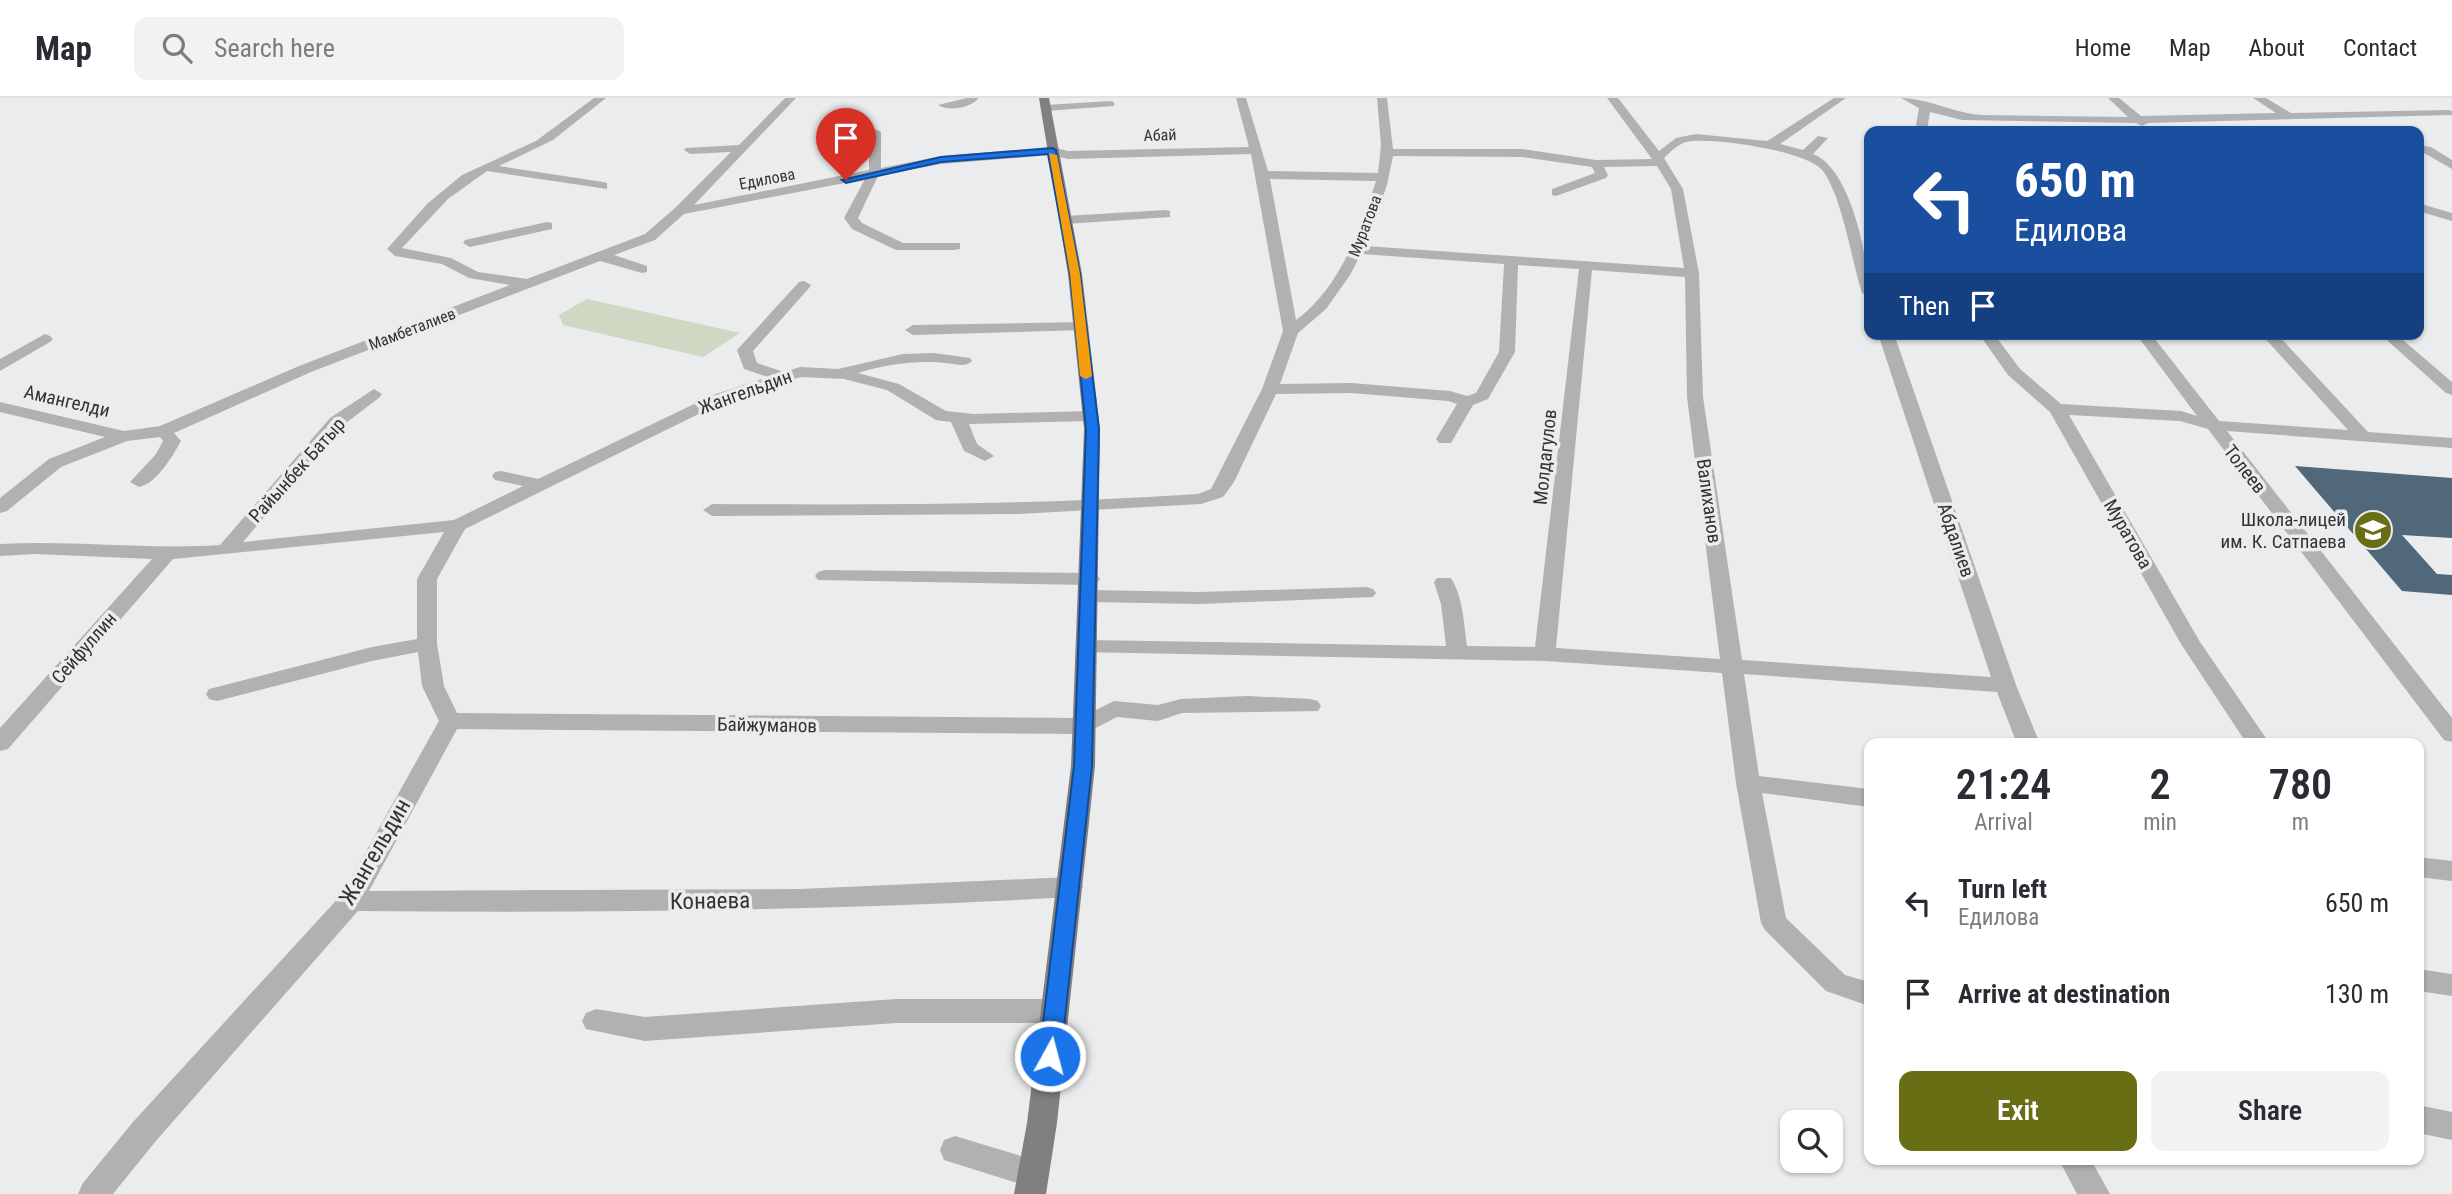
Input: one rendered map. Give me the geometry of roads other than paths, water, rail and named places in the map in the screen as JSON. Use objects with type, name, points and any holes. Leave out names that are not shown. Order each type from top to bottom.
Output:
[{"type":"main road","points":[[1031,1184],[1042,1123],[1083,766],[1091,508],[1090,416],[1075,274],[1065,220],[1060,153],[1044,103]]},
{"type":"street","points":[[532,284],[495,279],[452,266],[446,261],[400,253],[394,249],[407,232],[456,185],[487,167],[550,138],[601,98]]},
{"type":"street","name":"Мамбеталиев","points":[[0,507],[55,463],[124,436],[164,431],[305,369],[650,237],[680,211],[792,98]]},
{"type":"street","points":[[943,105],[961,105],[974,98]]},
{"type":"street","points":[[712,510],[932,512],[1091,508],[1201,499],[1217,493],[1225,482],[1270,389],[1291,331],[1263,175],[1241,98]]},
{"type":"street","name":"Муратова","points":[[1291,331],[1303,324],[1329,297],[1359,250],[1383,177],[1387,152],[1382,98]]},
{"type":"street","name":"Валиханов","points":[[1612,98],[1660,160],[1677,189],[1692,273],[1695,397],[1748,783],[1773,923],[1836,983],[1864,992]]},
{"type":"street","points":[[1764,146],[1773,143],[1841,98]]},
{"type":"street","points":[[1906,98],[1925,107],[1962,117],[1982,118],[2139,120],[2450,114]]},
{"type":"street","points":[[2113,98],[2146,126]]},
{"type":"street","points":[[2258,98],[2306,126]]},
{"type":"street","points":[[1044,103],[1110,104]]},
{"type":"street","points":[[2429,103],[2450,114]]},
{"type":"street","points":[[1923,126],[1925,107]]},
{"type":"street","points":[[1982,118],[1988,126]]},
{"type":"street","points":[[875,132],[875,170],[851,218],[856,226],[901,247],[955,246]]},
{"type":"street","points":[[1192,135],[1197,151]]},
{"type":"street","points":[[1520,137],[1523,153]]},
{"type":"street","points":[[1387,152],[1523,153],[1596,164],[1660,160],[1675,142],[1706,137],[1811,157],[1826,166],[1837,186],[1864,276]]},
{"type":"street","points":[[1811,157],[1822,138]]},
{"type":"street","points":[[690,150],[742,148]]},
{"type":"street","points":[[2424,149],[2452,165]]},
{"type":"street","name":"Абай","points":[[1060,153],[1254,150]]},
{"type":"street","name":"Едилова","points":[[680,211],[941,160],[1060,153]]},
{"type":"street","points":[[1556,192],[1602,175],[1596,164]]},
{"type":"street","points":[[487,167],[603,186]]},
{"type":"street","points":[[1263,175],[1383,177]]},
{"type":"street","points":[[2424,209],[2452,217]]},
{"type":"street","points":[[1065,220],[1165,214]]},
{"type":"street","points":[[446,261],[489,226]]},
{"type":"street","points":[[470,243],[547,226]]},
{"type":"street","points":[[869,230],[890,229]]},
{"type":"street","points":[[1359,250],[1485,251],[1511,259],[1692,273]]},
{"type":"street","points":[[601,257],[626,261],[642,269]]},
{"type":"street","points":[[1445,439],[1467,402],[1482,396],[1507,352],[1511,259]]},
{"type":"street","name":"Молдагулов","points":[[1545,654],[1586,265]]},
{"type":"street","points":[[783,377],[750,366],[745,350],[804,285]]},
{"type":"street","points":[[913,330],[1081,327]]},
{"type":"street","points":[[0,366],[45,339]]},
{"type":"street","name":"Абдалиев","points":[[1888,340],[2005,685],[2027,738]]},
{"type":"street","name":"Муратова","points":[[1990,340],[2014,372],[2057,409],[2192,644],[2255,738]]},
{"type":"street","name":"Толеев","points":[[2147,340],[2452,734]]},
{"type":"street","points":[[2274,340],[2363,436]]},
{"type":"street","points":[[2394,340],[2452,390]]},
{"type":"street","points":[[840,373],[870,363],[944,356],[964,360]]},
{"type":"street","name":"Жангельдин","points":[[0,550],[35,548],[167,554],[226,551],[458,525],[719,398],[800,372],[840,373],[893,387],[942,416],[1090,416]]},
{"type":"street","points":[[1270,389],[1351,388],[1450,397],[1467,402]]},
{"type":"street","name":"Райынбек Батыр","points":[[226,551],[336,422],[374,394]]},
{"type":"street","name":"Амангелди","points":[[0,407],[124,436]]},
{"type":"street","points":[[2057,409],[2181,416],[2211,425],[2452,443]]},
{"type":"street","points":[[958,418],[970,447],[985,456]]},
{"type":"street","points":[[139,482],[163,457],[172,441],[164,431]]},
{"type":"street","points":[[501,476],[540,485]]},
{"type":"street","points":[[450,721],[433,686],[427,644],[427,579],[458,525]]},
{"type":"street","name":"Сейфуллин","points":[[0,743],[167,554]]},
{"type":"street","points":[[825,576],[1090,587],[1200,598],[1366,593]]},
{"type":"street","points":[[1444,582],[1451,604],[1458,653]]},
{"type":"street","points":[[217,694],[292,677],[372,654],[427,644]]},
{"type":"street","points":[[1087,647],[1545,654],[2005,685]]},
{"type":"street","points":[[1084,726],[1114,709],[1158,713],[1181,706],[1247,703],[1310,706]]},
{"type":"street","name":"Жангельдин","points":[[94,1194],[144,1132],[351,901],[450,721]]},
{"type":"street","name":"Байжуманов","points":[[450,721],[1084,726]]},
{"type":"street","points":[[1748,783],[1864,797]]},
{"type":"street","points":[[2424,868],[2452,871]]},
{"type":"street","name":"Конаева","points":[[351,901],[577,903],[810,900],[1070,887]]},
{"type":"street","points":[[2424,981],[2452,985]]},
{"type":"street","points":[[596,1021],[645,1028],[896,1011],[1055,1011]]},
{"type":"street","points":[[2424,1120],[2452,1126]]},
{"type":"street","points":[[955,1150],[1031,1184]]},
{"type":"street","points":[[2077,1165],[2094,1194]]},
{"type":"place","name":"Школа-лицей им. К. Сатпаева","points":[[2373,530]]}]
